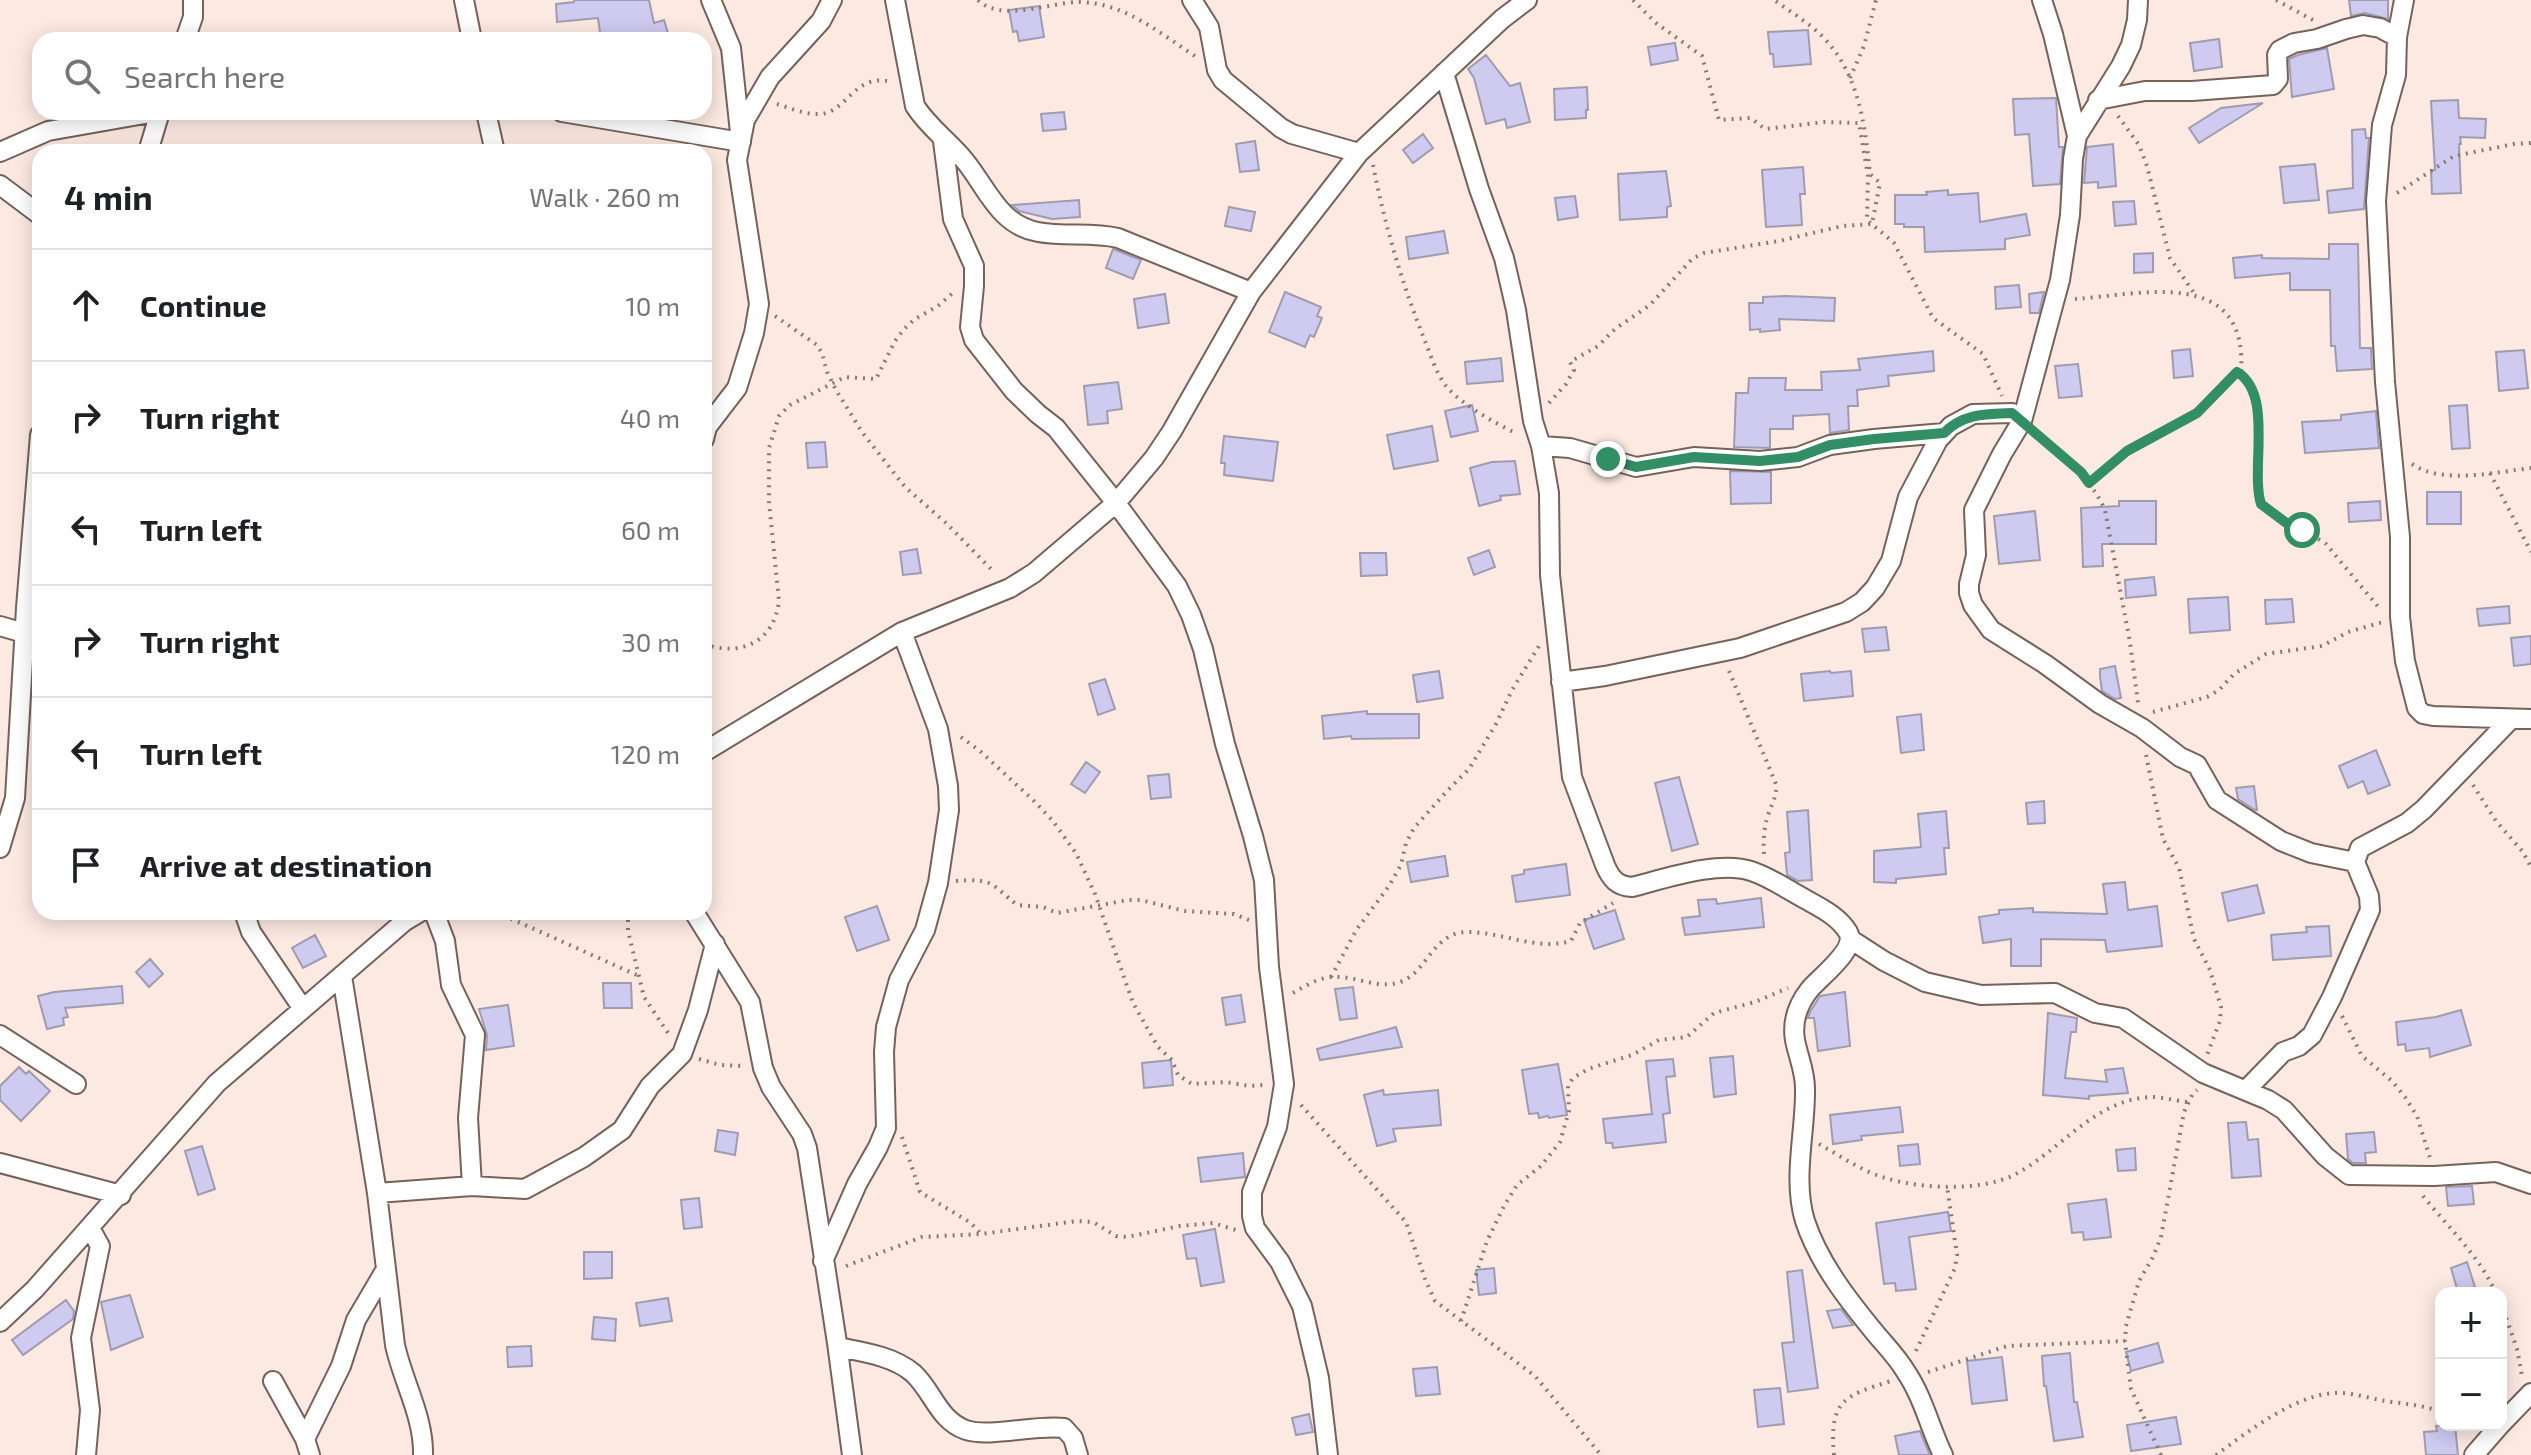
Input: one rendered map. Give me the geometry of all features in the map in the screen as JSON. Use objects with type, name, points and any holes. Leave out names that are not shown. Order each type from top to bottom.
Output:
[{"type":"street","points":[[188,32],[193,17],[193,0]]},
{"type":"street","points":[[464,0],[470,32]]},
{"type":"street","points":[[711,0],[731,48],[741,142]]},
{"type":"street","points":[[712,420],[737,388],[754,333],[759,304],[737,160],[745,120],[770,77],[821,21],[832,0]]},
{"type":"street","points":[[895,0],[913,98],[924,121],[963,158],[994,205],[1012,221],[1037,232],[1098,233],[1118,238],[1251,292]]},
{"type":"street","points":[[1192,0],[1209,27],[1217,70],[1223,80],[1281,128],[1304,139],[1364,148]]},
{"type":"street","points":[[712,747],[902,632],[1010,588],[1034,573],[1116,503],[1172,431],[1251,292],[1364,148],[1444,73],[1500,9],[1527,0]]},
{"type":"street","points":[[2042,0],[2077,136]]},
{"type":"street","points":[[2138,0],[2131,45],[2077,136],[2070,215],[2055,300],[2017,417],[1974,510],[1976,555],[1969,584],[1973,605],[1991,630],[2100,704],[2142,728],[2180,757],[2197,765],[2217,800],[2281,841],[2311,853],[2355,862]]},
{"type":"street","points":[[2404,0],[2397,37],[2396,75],[2382,125],[2376,201],[2385,382],[2400,537],[2403,647],[2411,691],[2417,708],[2423,714],[2531,719]]},
{"type":"street","points":[[2101,99],[2145,91],[2273,85],[2278,79],[2277,55],[2294,43],[2346,29],[2371,26],[2397,37]]},
{"type":"street","points":[[1444,73],[1512,288],[1550,504],[1550,575],[1572,777],[1610,877],[1621,886],[1632,887],[1697,872],[1725,868],[1750,870],[1832,915],[1850,939],[1925,982],[1981,995],[2055,993],[2095,1013],[2123,1018],[2207,1074],[2284,1110],[2325,1156],[2349,1175],[2434,1176],[2496,1172],[2531,1184]]},
{"type":"street","points":[[0,152],[48,131],[112,120]]},
{"type":"street","points":[[150,144],[156,120]]},
{"type":"street","points":[[488,120],[493,144]]},
{"type":"street","points":[[610,120],[741,142]]},
{"type":"street","points":[[943,141],[953,219],[974,266],[970,327],[979,348],[1014,391],[1056,428],[1116,503],[1177,586],[1203,649],[1225,744],[1264,880],[1274,1011],[1284,1084],[1277,1127],[1252,1192],[1251,1206],[1255,1228],[1280,1262],[1302,1306],[1319,1378],[1328,1455]]},
{"type":"street","points":[[0,185],[32,209]]},
{"type":"street","points":[[1561,682],[1722,652],[1790,633],[1846,612],[1862,602],[1875,588],[1891,561],[1908,497],[1944,433],[1973,414],[2017,417]]},
{"type":"street","points":[[1541,446],[1570,448],[1636,467],[1694,457],[1760,461],[1798,457],[1830,445],[1944,433]]},
{"type":"street","points":[[0,626],[32,632],[15,798],[0,848]]},
{"type":"street","points":[[824,1267],[857,1184],[884,1135],[886,1027],[899,980],[925,930],[938,883],[949,810],[938,729],[902,632]]},
{"type":"street","points":[[2246,1090],[2283,1052],[2305,1042],[2312,1035],[2332,997],[2370,910],[2369,896],[2355,862],[2360,848],[2407,823],[2511,719]]},
{"type":"street","points":[[247,920],[251,932],[303,1009]]},
{"type":"street","points":[[0,1322],[35,1289],[121,1195],[217,1083],[407,920]]},
{"type":"street","points":[[437,920],[445,941],[451,985],[475,1035],[468,1118],[472,1186]]},
{"type":"street","points":[[699,920],[750,1002],[763,1068],[807,1148],[852,1455]]},
{"type":"street","points":[[1850,939],[1846,951],[1798,1007],[1794,1023],[1804,1072],[1801,1200],[1810,1232],[1845,1295],[1908,1374],[1943,1455]]},
{"type":"street","points":[[377,1193],[472,1186],[525,1189],[584,1157],[622,1130],[650,1086],[684,1050],[715,944]]},
{"type":"street","points":[[342,976],[377,1193],[395,1345],[400,1370],[421,1427],[423,1455]]},
{"type":"street","points":[[0,1035],[76,1084]]},
{"type":"street","points":[[0,1163],[121,1195]]},
{"type":"street","points":[[86,1455],[90,1410],[81,1338],[100,1246],[90,1228]]},
{"type":"street","points":[[308,1447],[356,1320],[386,1269]]},
{"type":"street","points":[[838,1347],[879,1355],[913,1373],[948,1420],[968,1431],[1051,1426],[1064,1428],[1073,1438],[1078,1455]]},
{"type":"street","points":[[273,1381],[308,1447]]},
{"type":"street","points":[[2507,1419],[2529,1395]]},
{"type":"street","points":[[2474,1455],[2496,1431]]},
{"type":"path","points":[[978,0],[994,9],[1029,10],[1079,2],[1122,9],[1217,70]]},
{"type":"path","points":[[1633,0],[1656,23],[1702,56],[1719,120],[1751,118],[1765,129],[1825,122],[1859,123],[1868,176],[1867,220],[1894,243],[1933,318],[1983,354],[2004,402],[2081,472],[2105,510],[2130,642],[2140,716],[2207,697],[2219,690],[2234,674],[2266,654],[2322,646],[2348,632],[2389,620],[2326,544],[2315,535],[2289,525],[2261,504],[2257,412],[2253,393],[2241,374],[2240,340],[2234,324],[2221,308],[2195,295],[2166,292],[2055,300]]},
{"type":"path","points":[[1774,0],[1821,35],[1838,54],[1856,89],[1870,174],[1880,183],[1872,224]]},
{"type":"path","points":[[1850,78],[1864,46],[1876,0]]},
{"type":"path","points":[[2276,0],[2335,34]]},
{"type":"path","points":[[757,97],[799,111],[820,114],[876,80],[898,85],[913,98]]},
{"type":"path","points":[[2101,99],[2139,145],[2170,258],[2195,295]]},
{"type":"path","points":[[2376,201],[2396,193],[2454,156],[2485,148],[2531,143]]},
{"type":"path","points":[[1364,148],[1410,304],[1442,380],[1463,400],[1541,446]]},
{"type":"path","points":[[1533,421],[1566,384],[1574,370],[1570,362],[1598,346],[1615,329],[1650,305],[1692,259],[1704,253],[1779,241],[1842,226],[1872,224]]},
{"type":"path","points":[[712,646],[730,650],[759,638],[777,615],[779,601],[769,502],[769,448],[779,416],[790,405],[850,376],[876,379],[904,329],[975,277]]},
{"type":"path","points":[[759,304],[817,345],[833,384],[862,432],[905,487],[1010,588]]},
{"type":"path","points":[[2089,483],[2127,451],[2197,413],[2234,374],[2241,374]]},
{"type":"path","points":[[2392,446],[2416,467],[2430,474],[2531,468]]},
{"type":"path","points":[[2489,472],[2531,552]]},
{"type":"path","points":[[1331,977],[1357,929],[1401,865],[1406,843],[1414,828],[1469,769],[1554,620]]},
{"type":"path","points":[[1722,652],[1776,784],[1776,797],[1769,811],[1763,840],[1767,866],[1774,883]]},
{"type":"path","points":[[2142,728],[2163,839],[2179,868],[2194,939],[2210,970],[2221,1007],[2207,1074],[2188,1102],[2161,1224],[2161,1237],[2139,1281],[2126,1326],[2131,1389],[2161,1455]]},
{"type":"path","points":[[938,729],[956,734],[980,751],[1052,820],[1076,853],[1100,906],[1137,1012],[1158,1047],[1172,1060],[1178,1075],[1192,1084],[1284,1084],[1406,1222],[1435,1301],[1535,1376],[1601,1455]]},
{"type":"path","points":[[2462,769],[2531,867]]},
{"type":"path","points":[[938,883],[986,880],[1017,905],[1043,907],[1057,913],[1141,900],[1185,911],[1234,914],[1267,933]]},
{"type":"path","points":[[1274,1011],[1293,992],[1311,982],[1331,977],[1382,984],[1398,983],[1410,977],[1453,934],[1465,932],[1515,937],[1540,945],[1571,941],[1585,918],[1646,884]]},
{"type":"path","points":[[514,920],[639,976]]},
{"type":"path","points":[[628,920],[628,931],[648,1004],[684,1050],[692,1057],[720,1065],[763,1068]]},
{"type":"path","points":[[1461,1321],[1487,1241],[1504,1206],[1517,1185],[1541,1166],[1560,1142],[1569,1111],[1568,1086],[1573,1078],[1588,1069],[1632,1055],[1659,1040],[1687,1037],[1721,1010],[1755,1002],[1779,990],[1814,985]]},
{"type":"path","points":[[2332,997],[2362,1056],[2392,1081],[2417,1116],[2434,1176]]},
{"type":"path","points":[[1803,1135],[1869,1172],[1911,1185],[1989,1183],[2014,1175],[2075,1129],[2127,1101],[2154,1097],[2188,1102]]},
{"type":"path","points":[[886,1112],[903,1138],[920,1192],[971,1223],[981,1234]]},
{"type":"path","points":[[2407,1176],[2470,1251],[2493,1287]]},
{"type":"path","points":[[1908,1374],[1955,1268],[1957,1255],[1947,1186]]},
{"type":"path","points":[[824,1267],[915,1239],[1077,1221],[1093,1222],[1116,1236],[1127,1237],[1213,1223],[1245,1232]]},
{"type":"path","points":[[2507,1320],[2529,1395]]},
{"type":"path","points":[[1834,1455],[1834,1419],[1843,1401],[1857,1391],[2007,1346],[2125,1341]]},
{"type":"path","points":[[2216,1455],[2277,1413],[2330,1394],[2343,1393],[2407,1403],[2435,1410]]},
{"type":"building","points":[[649,0],[654,23],[664,20],[668,32],[600,32],[598,18],[557,22],[556,4]]},
{"type":"building","points":[[2349,0],[2388,0],[2388,19],[2365,13],[2351,16]]},
{"type":"building","points":[[1039,6],[1044,37],[1019,41],[1017,31],[1013,32],[1009,10]]},
{"type":"building","points":[[1808,30],[1811,64],[1774,67],[1768,32]]},
{"type":"building","points":[[2219,39],[2222,67],[2194,71],[2190,43]]},
{"type":"building","points":[[1675,43],[1678,60],[1651,65],[1648,47]]},
{"type":"building","points":[[2327,48],[2334,89],[2292,97],[2289,59]]},
{"type":"building","points":[[1486,55],[1510,86],[1520,83],[1530,122],[1507,128],[1505,119],[1486,124],[1474,78],[1468,69]]},
{"type":"building","points":[[1587,87],[1586,118],[1555,120],[1554,89]]},
{"type":"building","points":[[2056,98],[2059,147],[2063,147],[2060,184],[2033,186],[2029,134],[2015,135],[2013,99]]},
{"type":"building","points":[[2458,100],[2459,118],[2486,119],[2485,138],[2460,137],[2461,193],[2432,194],[2431,170],[2435,170],[2431,101]]},
{"type":"building","points":[[2263,103],[2199,143],[2189,128],[2221,108]]},
{"type":"building","points":[[1064,112],[1066,129],[1043,131],[1041,114]]},
{"type":"building","points":[[2365,129],[2366,138],[2369,138],[2364,209],[2329,213],[2327,191],[2353,188],[2352,130]]},
{"type":"building","points":[[1423,134],[1433,148],[1413,163],[1403,150]]},
{"type":"building","points":[[1255,141],[1259,170],[1240,172],[1236,144]]},
{"type":"building","points":[[2113,144],[2116,186],[2098,188],[2098,182],[2084,183],[2087,147]]},
{"type":"building","points":[[2315,164],[2319,200],[2284,203],[2280,167]]},
{"type":"building","points":[[1803,167],[1805,194],[1800,194],[1802,225],[1766,227],[1762,170]]},
{"type":"building","points":[[1666,171],[1671,206],[1667,207],[1667,217],[1620,220],[1618,174]]},
{"type":"building","points":[[1948,190],[1948,195],[1978,193],[1980,222],[2026,214],[2030,235],[2005,239],[2005,249],[1925,252],[1924,227],[1895,224],[1895,195],[1927,195],[1926,192]]},
{"type":"building","points":[[1575,196],[1578,217],[1558,220],[1555,198]]},
{"type":"building","points":[[1079,200],[1080,217],[1052,219],[1019,211],[1012,205]]},
{"type":"building","points":[[2134,201],[2136,224],[2115,226],[2113,202]]},
{"type":"building","points":[[1229,207],[1255,212],[1251,231],[1225,226]]},
{"type":"building","points":[[1444,231],[1448,253],[1409,259],[1406,237]]},
{"type":"building","points":[[2329,244],[2358,244],[2360,348],[2371,348],[2372,369],[2337,371],[2335,346],[2331,346],[2330,290],[2290,290],[2290,273],[2235,278],[2233,258],[2262,255],[2262,258],[2329,259]]},
{"type":"building","points":[[1113,249],[1141,260],[1133,279],[1106,268]]},
{"type":"building","points":[[2153,253],[2153,272],[2134,273],[2134,254]]},
{"type":"building","points":[[2019,285],[2021,307],[1996,309],[1995,287]]},
{"type":"building","points":[[1285,292],[1321,307],[1317,316],[1322,318],[1314,337],[1310,335],[1305,347],[1269,332]]},
{"type":"building","points":[[2044,292],[2039,313],[2030,313],[2029,294]]},
{"type":"building","points":[[1165,294],[1169,323],[1138,328],[1134,299]]},
{"type":"building","points":[[1763,297],[1835,298],[1834,321],[1779,319],[1780,330],[1750,330],[1749,303],[1763,303]]},
{"type":"building","points":[[2190,349],[2193,376],[2174,378],[2172,351]]},
{"type":"building","points":[[2524,350],[2528,388],[2499,391],[2496,352]]},
{"type":"building","points":[[1933,351],[1934,371],[1888,376],[1889,386],[1857,390],[1858,406],[1848,406],[1849,430],[1830,433],[1829,414],[1793,416],[1793,429],[1770,429],[1770,448],[1734,447],[1736,393],[1748,393],[1749,378],[1786,378],[1785,390],[1822,390],[1821,372],[1860,370],[1858,359]]},
{"type":"building","points":[[1501,358],[1503,381],[1467,384],[1465,362]]},
{"type":"building","points":[[2078,364],[2082,396],[2059,398],[2055,366]]},
{"type":"building","points":[[1118,382],[1122,409],[1107,411],[1108,423],[1088,425],[1084,386]]},
{"type":"building","points":[[1472,405],[1478,431],[1451,437],[1445,411]]},
{"type":"building","points":[[2467,405],[2470,448],[2452,449],[2449,406]]},
{"type":"building","points":[[2376,411],[2379,448],[2305,453],[2302,422],[2341,420],[2341,415]]},
{"type":"building","points":[[1432,426],[1438,461],[1394,469],[1387,435]]},
{"type":"building","points":[[1224,436],[1278,442],[1273,481],[1224,475],[1225,463],[1221,463]]},
{"type":"building","points":[[825,442],[827,467],[808,468],[806,443]]},
{"type":"building","points":[[1515,461],[1520,494],[1500,496],[1501,500],[1479,506],[1470,468],[1492,462]]},
{"type":"building","points":[[1730,471],[1771,472],[1771,503],[1731,504]]},
{"type":"building","points":[[2427,492],[2461,492],[2461,524],[2427,524]]},
{"type":"building","points":[[2119,501],[2156,501],[2156,544],[2102,544],[2103,566],[2083,567],[2081,508],[2119,506]]},
{"type":"building","points":[[2380,501],[2381,520],[2349,522],[2348,503]]},
{"type":"building","points":[[2035,511],[2040,560],[1999,564],[1994,516]]},
{"type":"building","points":[[917,549],[921,573],[903,575],[900,552]]},
{"type":"building","points":[[1489,550],[1495,567],[1474,575],[1468,558]]},
{"type":"building","points":[[1360,553],[1386,553],[1387,575],[1361,576]]},
{"type":"building","points":[[2154,577],[2156,595],[2126,598],[2125,580]]},
{"type":"building","points":[[2228,597],[2230,630],[2190,633],[2188,599]]},
{"type":"building","points":[[2292,599],[2294,622],[2266,624],[2265,600]]},
{"type":"building","points":[[2509,606],[2510,623],[2479,626],[2477,609]]},
{"type":"building","points":[[1886,627],[1889,650],[1865,652],[1862,629]]},
{"type":"building","points":[[2531,636],[2531,664],[2514,666],[2511,638]]},
{"type":"building","points":[[2115,666],[2121,698],[2115,699],[2102,691],[2100,669]]},
{"type":"building","points":[[1439,671],[1443,698],[1417,702],[1413,675]]},
{"type":"building","points":[[1851,671],[1853,696],[1804,701],[1801,674]]},
{"type":"building","points":[[1105,679],[1115,709],[1098,715],[1089,684]]},
{"type":"building","points":[[1367,711],[1367,714],[1419,714],[1419,738],[1352,739],[1351,736],[1324,739],[1322,716]]},
{"type":"building","points":[[1921,714],[1924,750],[1901,753],[1897,717]]},
{"type":"building","points":[[2376,750],[2390,785],[2368,794],[2363,781],[2348,788],[2339,766]]},
{"type":"building","points":[[1086,762],[1100,772],[1085,793],[1071,784]]},
{"type":"building","points":[[1169,774],[1171,797],[1151,799],[1148,776]]},
{"type":"building","points":[[1679,777],[1698,844],[1672,851],[1655,783]]},
{"type":"building","points":[[2254,786],[2257,810],[2238,799],[2236,788]]},
{"type":"building","points":[[2044,801],[2045,823],[2028,824],[2026,803]]},
{"type":"building","points":[[1808,810],[1812,880],[1798,881],[1787,875],[1785,853],[1790,852],[1787,812]]},
{"type":"building","points":[[1946,811],[1949,848],[1944,848],[1946,874],[1896,879],[1896,883],[1874,882],[1874,851],[1921,847],[1918,814]]},
{"type":"building","points":[[1445,856],[1448,876],[1411,882],[1407,862]]},
{"type":"building","points":[[1566,864],[1570,895],[1516,902],[1512,876],[1524,874],[1524,870]]},
{"type":"building","points":[[2125,882],[2128,910],[2157,906],[2162,946],[2107,952],[2105,940],[2041,939],[2041,966],[2011,966],[2011,939],[1983,943],[1979,917],[1999,914],[1999,910],[2033,908],[2033,912],[2107,914],[2103,884]]},
{"type":"building","points":[[2257,885],[2264,913],[2228,921],[2222,893]]},
{"type":"building","points":[[1761,898],[1764,927],[1685,935],[1682,918],[1700,916],[1698,900],[1716,899],[1717,904]]},
{"type":"building","points":[[877,906],[889,940],[857,951],[845,917]]},
{"type":"building","points":[[1615,910],[1624,939],[1594,949],[1584,920]]},
{"type":"building","points":[[2329,926],[2331,956],[2273,960],[2271,935],[2307,932],[2306,927]]},
{"type":"building","points":[[315,935],[326,956],[303,968],[292,948]]},
{"type":"building","points":[[150,959],[163,974],[149,987],[136,972]]},
{"type":"building","points":[[603,983],[631,983],[632,1008],[604,1008]]},
{"type":"building","points":[[122,986],[123,1003],[65,1008],[68,1017],[63,1018],[64,1025],[47,1029],[38,996]]},
{"type":"building","points":[[1353,987],[1357,1018],[1340,1020],[1335,989]]},
{"type":"building","points":[[1845,992],[1850,1046],[1818,1051],[1814,1018],[1808,1018],[1810,1012],[1820,996]]},
{"type":"building","points":[[1241,995],[1245,1022],[1226,1025],[1222,998]]},
{"type":"building","points":[[508,1005],[514,1046],[486,1050],[487,1035],[479,1009]]},
{"type":"building","points":[[2461,1010],[2471,1045],[2430,1057],[2429,1048],[2406,1051],[2405,1044],[2398,1045],[2396,1022]]},
{"type":"building","points":[[2048,1013],[2077,1018],[2076,1032],[2071,1032],[2065,1078],[2107,1082],[2105,1070],[2123,1068],[2128,1093],[2089,1096],[2089,1099],[2043,1095]]},
{"type":"building","points":[[1396,1027],[1402,1047],[1320,1060],[1317,1049]]},
{"type":"building","points":[[1733,1056],[1736,1094],[1714,1097],[1710,1058]]},
{"type":"building","points":[[1673,1059],[1675,1076],[1666,1077],[1670,1113],[1663,1114],[1666,1142],[1613,1148],[1612,1143],[1606,1143],[1603,1119],[1652,1114],[1646,1061]]},
{"type":"building","points":[[1171,1060],[1173,1085],[1144,1088],[1142,1063]]},
{"type":"building","points":[[1558,1064],[1567,1115],[1539,1118],[1538,1113],[1529,1114],[1522,1070]]},
{"type":"building","points":[[19,1067],[26,1074],[29,1071],[50,1091],[21,1121],[0,1100],[0,1086]]},
{"type":"building","points":[[1383,1090],[1384,1095],[1438,1090],[1441,1125],[1393,1129],[1396,1141],[1377,1146],[1364,1095]]},
{"type":"building","points":[[1900,1107],[1903,1132],[1861,1136],[1862,1140],[1833,1144],[1830,1115]]},
{"type":"building","points":[[2246,1122],[2248,1140],[2258,1139],[2261,1176],[2232,1178],[2228,1123]]},
{"type":"building","points":[[718,1130],[738,1133],[735,1155],[715,1151]]},
{"type":"building","points":[[2374,1132],[2376,1152],[2365,1153],[2366,1163],[2353,1163],[2348,1159],[2346,1134]]},
{"type":"building","points":[[1918,1144],[1920,1164],[1900,1166],[1898,1146]]},
{"type":"building","points":[[202,1146],[215,1189],[198,1195],[185,1151]]},
{"type":"building","points":[[2135,1148],[2136,1170],[2118,1171],[2116,1150]]},
{"type":"building","points":[[1243,1153],[1245,1177],[1201,1182],[1198,1158]]},
{"type":"building","points":[[2472,1186],[2474,1204],[2448,1206],[2446,1187]]},
{"type":"building","points":[[699,1198],[702,1227],[684,1229],[681,1200]]},
{"type":"building","points":[[2106,1199],[2111,1237],[2084,1240],[2083,1232],[2072,1233],[2068,1204]]},
{"type":"building","points":[[1948,1212],[1951,1231],[1909,1237],[1916,1289],[1896,1291],[1895,1283],[1884,1284],[1876,1223]]},
{"type":"building","points":[[1215,1229],[1224,1282],[1201,1286],[1196,1258],[1187,1259],[1183,1235]]},
{"type":"building","points":[[584,1252],[612,1252],[612,1278],[584,1279]]},
{"type":"building","points":[[2467,1262],[2475,1287],[2457,1287],[2451,1268]]},
{"type":"building","points":[[1494,1268],[1496,1293],[1479,1295],[1476,1270]]},
{"type":"building","points":[[1802,1270],[1818,1388],[1788,1392],[1782,1343],[1794,1342],[1787,1272]]},
{"type":"building","points":[[130,1295],[143,1337],[111,1350],[101,1302]]},
{"type":"building","points":[[668,1298],[672,1321],[640,1326],[636,1303]]},
{"type":"building","points":[[66,1300],[74,1311],[73,1319],[23,1355],[12,1340]]},
{"type":"building","points":[[1841,1309],[1853,1325],[1833,1328],[1827,1311]]},
{"type":"building","points":[[594,1317],[616,1319],[615,1341],[592,1339]]},
{"type":"building","points":[[2158,1343],[2163,1362],[2131,1371],[2126,1352]]},
{"type":"building","points":[[531,1346],[532,1366],[508,1367],[507,1347]]},
{"type":"building","points":[[2070,1353],[2074,1402],[2077,1402],[2083,1437],[2054,1441],[2042,1356]]},
{"type":"building","points":[[2002,1357],[2007,1400],[1972,1404],[1967,1361]]},
{"type":"building","points":[[1437,1367],[1440,1394],[1416,1396],[1413,1369]]},
{"type":"building","points":[[1780,1388],[1784,1424],[1758,1427],[1754,1390]]},
{"type":"building","points":[[1309,1414],[1313,1432],[1296,1435],[1292,1418]]},
{"type":"building","points":[[2176,1417],[2181,1444],[2131,1451],[2127,1425]]},
{"type":"building","points":[[1920,1431],[1930,1455],[1899,1455],[1895,1436]]},
{"type":"building","points":[[2456,1431],[2458,1455],[2426,1455],[2424,1432]]},
{"type":"route","points":[[1608,459],[1623,465],[1648,467],[1694,457],[1760,461],[1798,457],[1830,445],[1944,433],[1973,414],[2012,413],[2081,472],[2089,483],[2127,451],[2197,413],[2237,372],[2250,386],[2257,412],[2261,504],[2289,525],[2302,530]]}]
